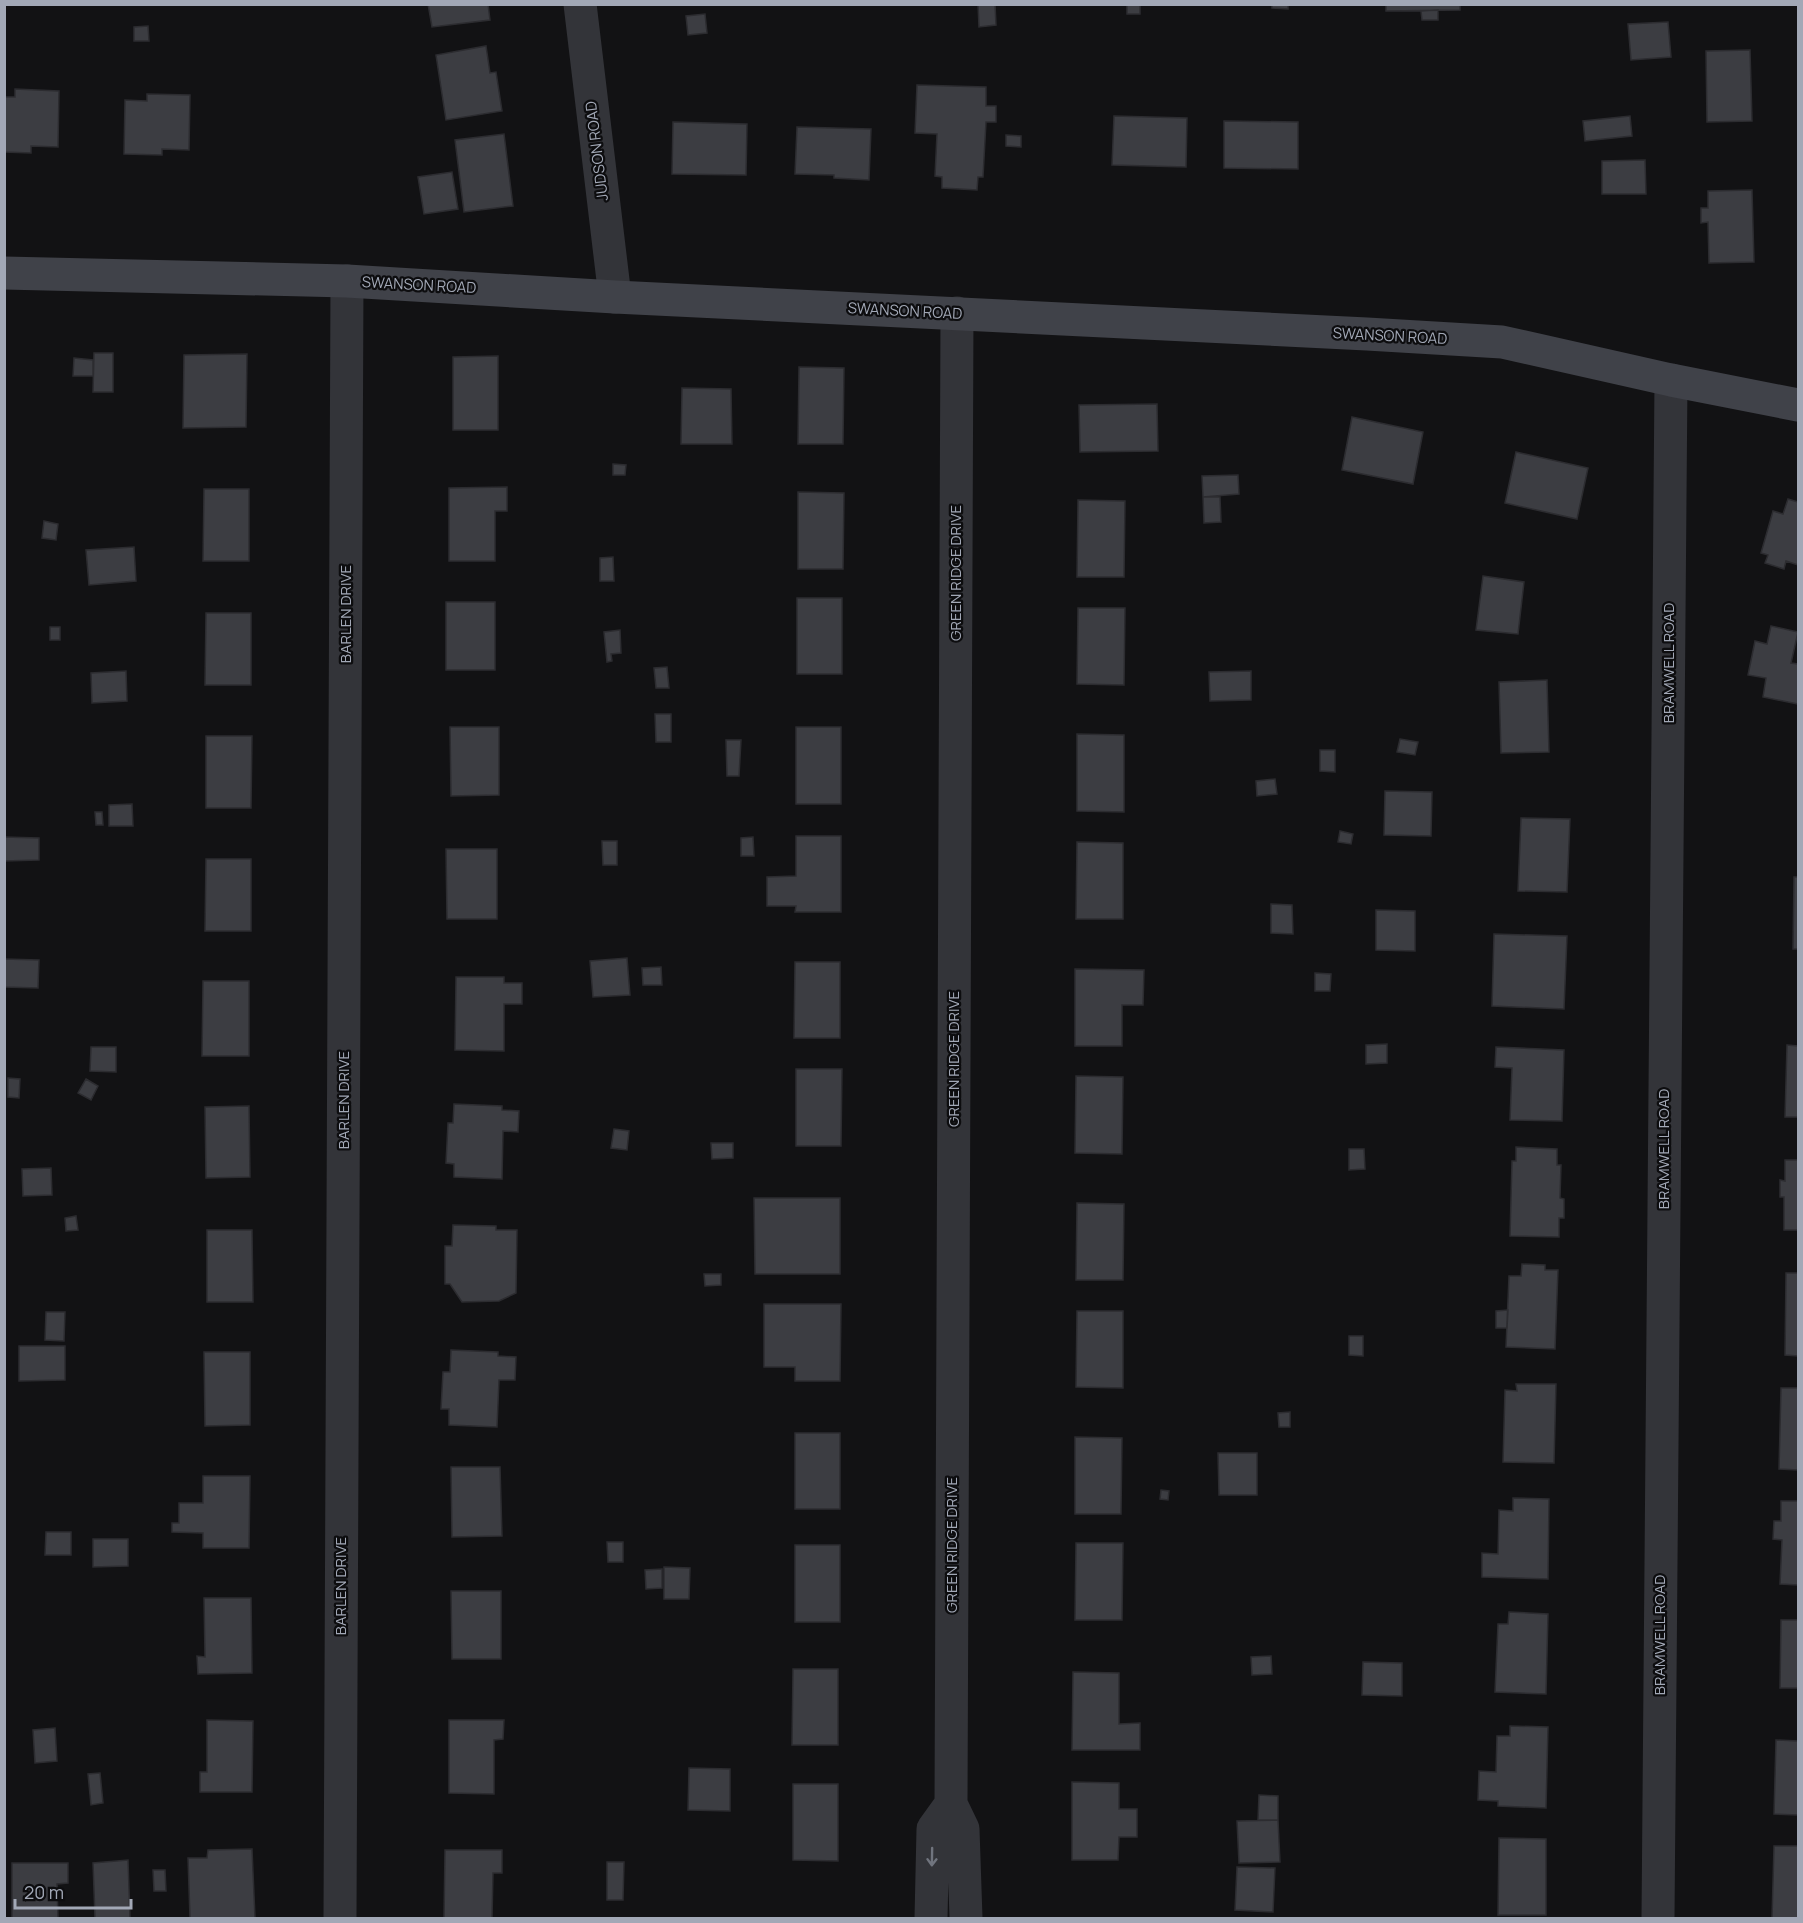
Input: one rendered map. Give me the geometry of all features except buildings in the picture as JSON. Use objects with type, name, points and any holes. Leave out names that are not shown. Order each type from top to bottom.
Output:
[{"type":"street","name":"JUDSON ROAD","points":[[580,4],[615,297]]},
{"type":"street","name":"SWANSON ROAD","points":[[4,273],[347,280],[615,297],[1502,342],[1671,380],[1798,405]]},
{"type":"street","name":"BARLEN DRIVE","points":[[340,1918],[347,280]]},
{"type":"street","name":"GREEN RIDGE DRIVE","points":[[957,313],[951,1804],[963,1829],[966,1918]]},
{"type":"street","name":"BRAMWELL ROAD","points":[[1658,1918],[1671,380]]},
{"type":"street","points":[[932,1918],[933,1829],[951,1804]]}]
